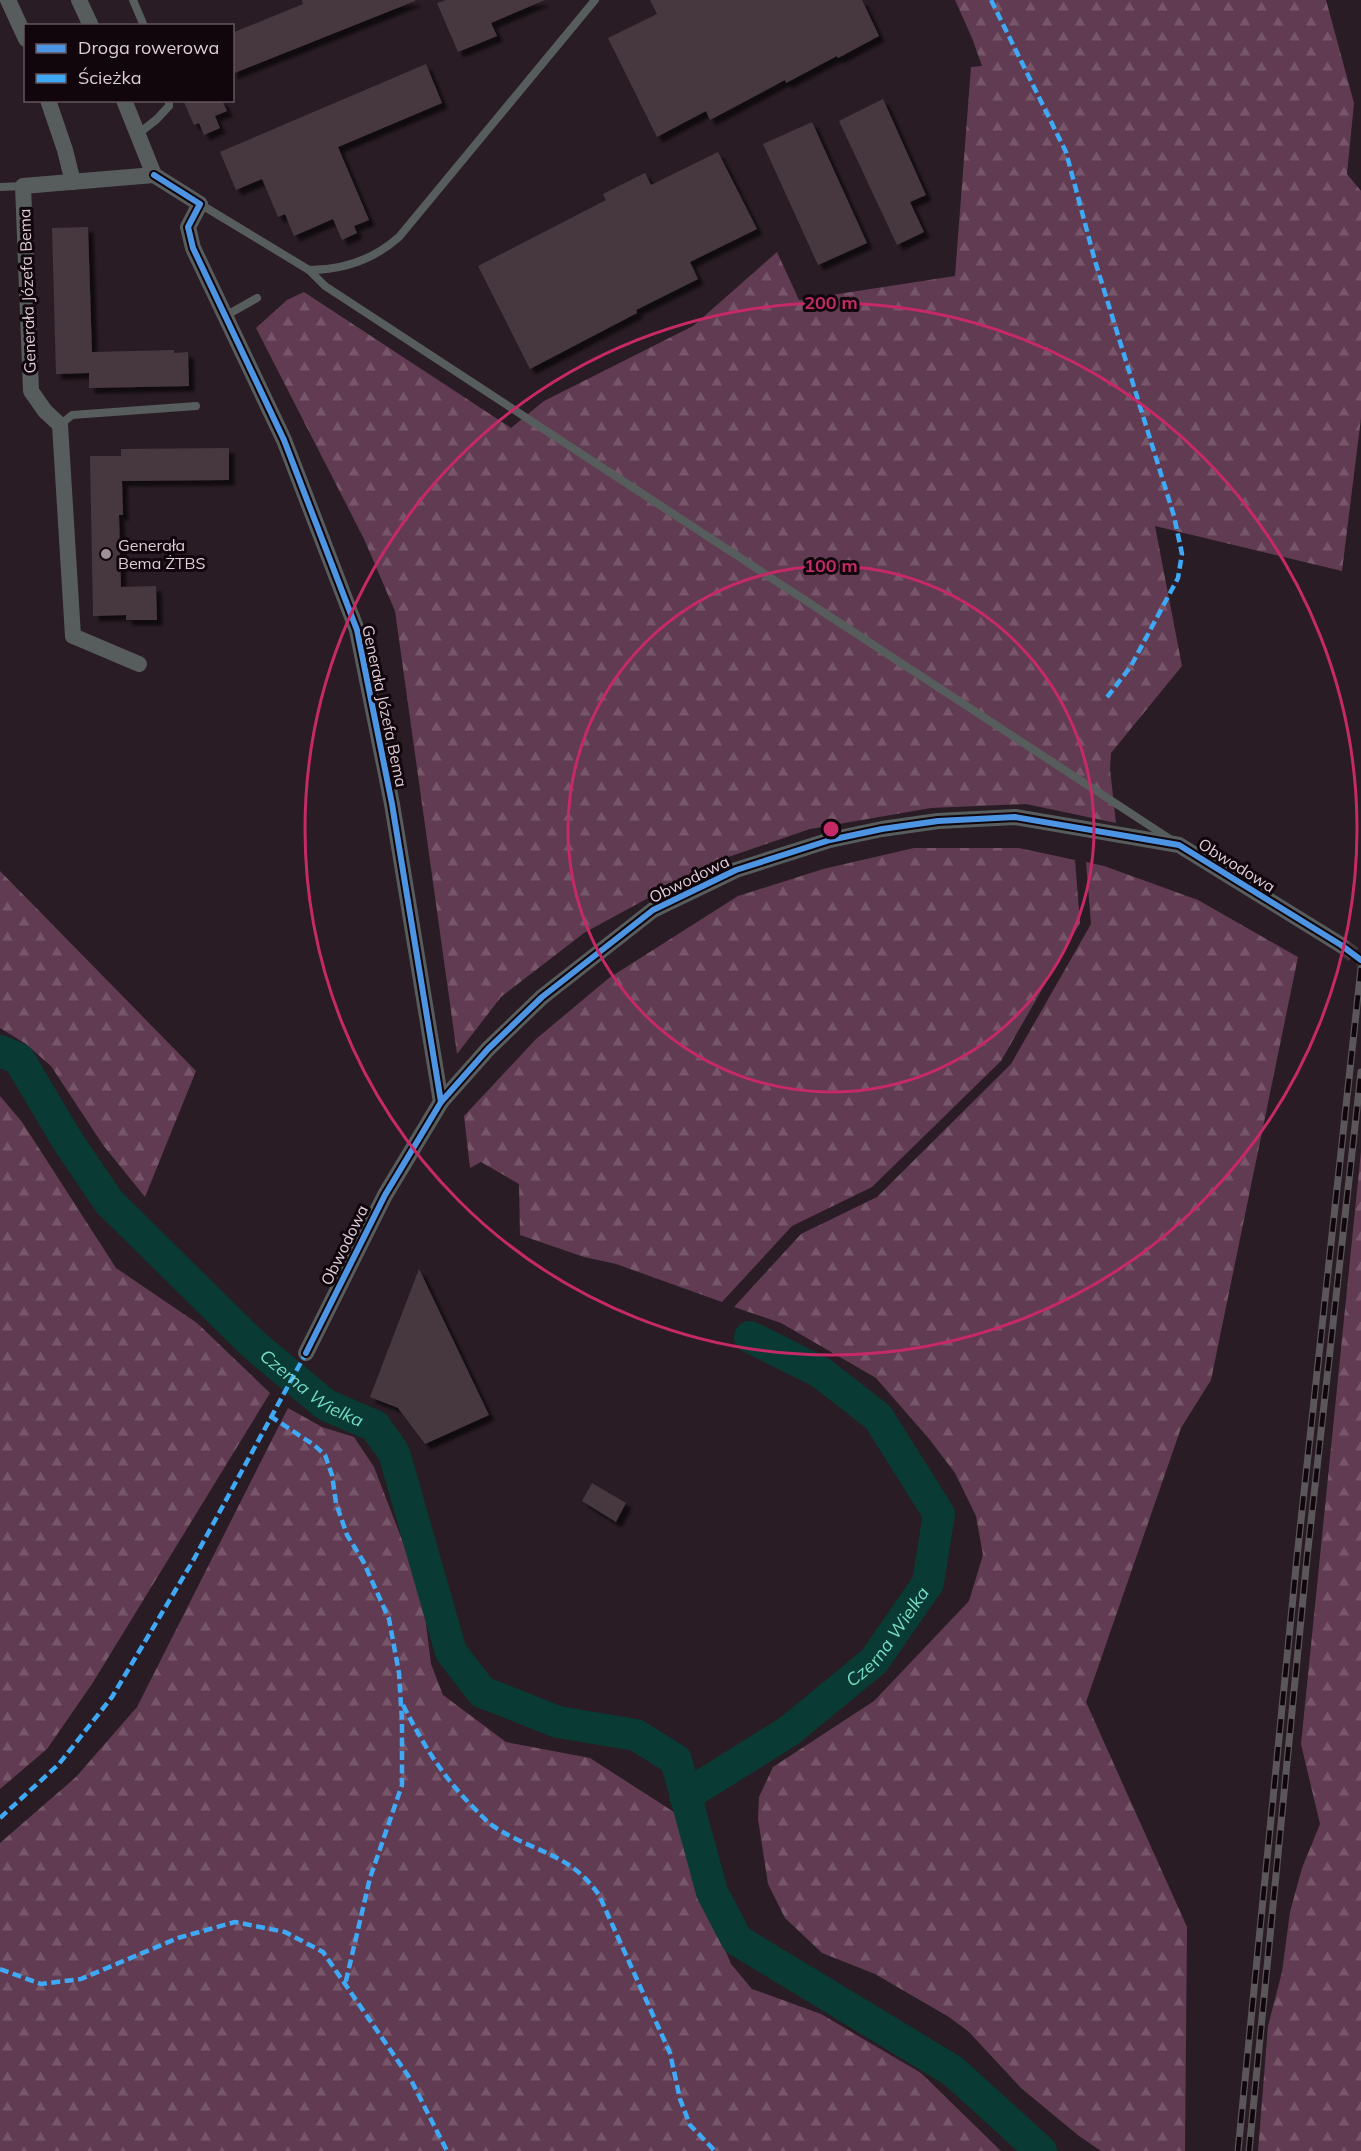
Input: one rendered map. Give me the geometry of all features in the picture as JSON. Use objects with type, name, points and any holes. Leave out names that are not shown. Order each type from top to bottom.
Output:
[{"type":"street","points":[[8,0],[24,35]]},
{"type":"street","points":[[79,0],[90,24]]},
{"type":"street","points":[[49,102],[73,182]]},
{"type":"street","points":[[125,102],[154,175],[200,204]]},
{"type":"street","name":"Generała Józefa Bema","points":[[60,424],[45,411],[31,391],[23,186],[154,175]]},
{"type":"street","name":"Generała Józefa Bema","points":[[200,204],[188,227],[193,248],[284,440],[357,630],[392,804],[441,1102]]},
{"type":"street","points":[[60,424],[73,636],[140,664]]},
{"type":"street","name":"Obwodowa","points":[[306,1353],[385,1195],[441,1102],[488,1049],[542,997],[653,910],[736,870],[830,840],[882,829],[949,820],[1015,817],[1179,845],[1341,945]]},
{"type":"lane","points":[[133,0],[143,24]]},
{"type":"lane","points":[[309,270],[330,270],[358,263],[384,250],[399,237],[595,0]]},
{"type":"lane","points":[[138,134],[157,119],[169,106],[169,102]]},
{"type":"lane","name":"Generała Józefa Bema","points":[[0,187],[23,186]]},
{"type":"lane","points":[[200,204],[309,270],[325,286],[1179,845]]},
{"type":"lane","points":[[225,316],[257,298]]},
{"type":"lane","points":[[60,424],[72,415],[196,406]]},
{"type":"green space","points":[[955,0],[1326,0],[1354,103],[1347,174],[1361,191],[1361,418],[1342,571],[1155,526],[1182,666],[1111,753],[1110,769],[1116,823],[1026,804],[931,808],[810,829],[714,862],[584,933],[501,997],[457,1054],[395,611],[364,539],[256,328],[287,300],[304,292],[511,428],[544,401],[693,326],[777,252],[799,300],[955,276],[971,67],[982,66]]},
{"type":"green space","points":[[914,848],[1019,848],[1075,860],[1080,923],[1001,1061],[872,1187],[792,1226],[722,1302],[616,1264],[584,1257],[520,1235],[519,1184],[481,1162],[470,1168],[464,1116],[536,1039],[609,978],[738,896],[823,869]]},
{"type":"green space","points":[[1086,862],[1104,866],[1198,900],[1298,957],[1211,1380],[1181,1428],[1086,1702],[1187,1927],[1185,2151],[1101,2151],[1079,2136],[1021,2088],[969,2032],[949,2017],[875,1974],[822,1953],[785,1918],[768,1884],[758,1819],[759,1797],[773,1767],[874,1701],[969,1601],[983,1555],[976,1516],[955,1473],[930,1440],[876,1378],[781,1323],[734,1307],[801,1234],[877,1197],[1011,1064],[1091,924]]},
{"type":"green space","points":[[0,871],[196,1071],[145,1197],[103,1145],[51,1066],[26,1044],[0,1028]]},
{"type":"green space","points":[[0,1096],[22,1122],[116,1268],[197,1323],[270,1393],[92,1684],[47,1749],[0,1789]]},
{"type":"green space","points":[[1361,1151],[1361,2151],[1258,2151],[1268,2026],[1282,1972],[1290,1912],[1302,1868],[1320,1824],[1301,1744]]},
{"type":"green space","points":[[288,1408],[322,1427],[354,1437],[374,1467],[422,1592],[431,1664],[443,1695],[506,1742],[590,1758],[677,1814],[710,1869],[717,1930],[731,1964],[752,1989],[821,2014],[921,2073],[1001,2151],[0,2151],[0,1843],[76,1777],[137,1707]]},
{"type":"building","points":[[302,0],[415,0],[234,73],[234,32],[303,4]]},
{"type":"building","points":[[446,0],[545,0],[491,23],[497,36],[458,52],[437,3]]},
{"type":"building","points":[[650,0],[862,0],[879,36],[786,83],[785,80],[710,120],[706,111],[657,137],[608,38],[657,14]]},
{"type":"building","points":[[426,64],[442,103],[338,147],[369,220],[354,226],[357,233],[342,240],[333,219],[294,236],[285,214],[278,217],[262,179],[236,190],[220,152]]},
{"type":"building","points":[[883,99],[926,195],[910,202],[924,232],[897,245],[839,121]]},
{"type":"building","points":[[184,102],[223,102],[227,111],[215,116],[220,128],[204,135],[199,123],[194,125]]},
{"type":"building","points":[[812,122],[867,243],[818,265],[763,144]]},
{"type":"building","points":[[718,152],[757,229],[690,262],[698,279],[636,310],[637,313],[530,369],[478,266],[606,200],[603,194],[645,173],[651,185]]},
{"type":"building","points":[[88,227],[92,352],[174,350],[174,353],[188,352],[189,386],[89,388],[89,373],[56,374],[52,228]]},
{"type":"building","name":"Generała Bema ŻTBS","points":[[229,448],[229,480],[122,481],[123,515],[119,515],[121,587],[156,586],[157,620],[126,620],[126,615],[93,616],[90,456],[121,456],[121,449]]},
{"type":"building","points":[[419,1269],[489,1415],[425,1444],[398,1408],[370,1397]]},
{"type":"building","points":[[592,1483],[626,1503],[616,1522],[582,1501]]},
{"type":"waterway","name":"Czerna Wielka","points":[[0,1051],[19,1059],[67,1140],[109,1202],[253,1344],[326,1405],[375,1426],[394,1453],[451,1652],[482,1692],[558,1722],[636,1735],[676,1760],[712,1892],[737,1940],[953,2071],[1041,2151]]},
{"type":"waterway","name":"Czerna Wielka","points":[[685,1796],[789,1731],[874,1661],[928,1583],[939,1514],[878,1417],[820,1372],[750,1337]]},
{"type":"tunnel","points":[[1341,945],[1361,960]]},
{"type":"railway","points":[[1238,2151],[1297,1557],[1361,968]]},
{"type":"railway","points":[[1249,2151],[1307,1558],[1361,1072]]},
{"type":"marked path","points":[[991,0],[1066,152],[1095,261],[1174,516],[1182,554],[1178,578],[1131,666],[1105,700]]},
{"type":"marked path","points":[[0,1818],[59,1764],[112,1697],[194,1559],[306,1353]]},
{"type":"marked path","points":[[270,1416],[325,1455],[332,1475],[336,1503],[347,1535],[363,1561],[389,1619],[399,1673],[402,1785],[370,1878],[345,1985]]},
{"type":"marked path","points":[[403,1705],[443,1771],[485,1820],[508,1835],[563,1861],[588,1881],[599,1895],[670,2053],[680,2099],[690,2125],[715,2151]]},
{"type":"marked path","points":[[0,1969],[41,1984],[81,1979],[178,1938],[235,1922],[285,1932],[323,1952],[411,2080],[447,2151]]},
{"type":"cycle path","points":[[154,175],[200,204],[188,227],[193,248],[284,440],[357,630],[392,804],[441,1102]]},
{"type":"cycle path","points":[[306,1353],[385,1195],[441,1102],[488,1049],[542,997],[653,910],[736,870],[830,840],[882,829],[938,821],[1015,817],[1179,845],[1341,945],[1361,960]]},
{"type":"place","name":"Generała Bema ŻTBS","points":[[106,554]]}]
